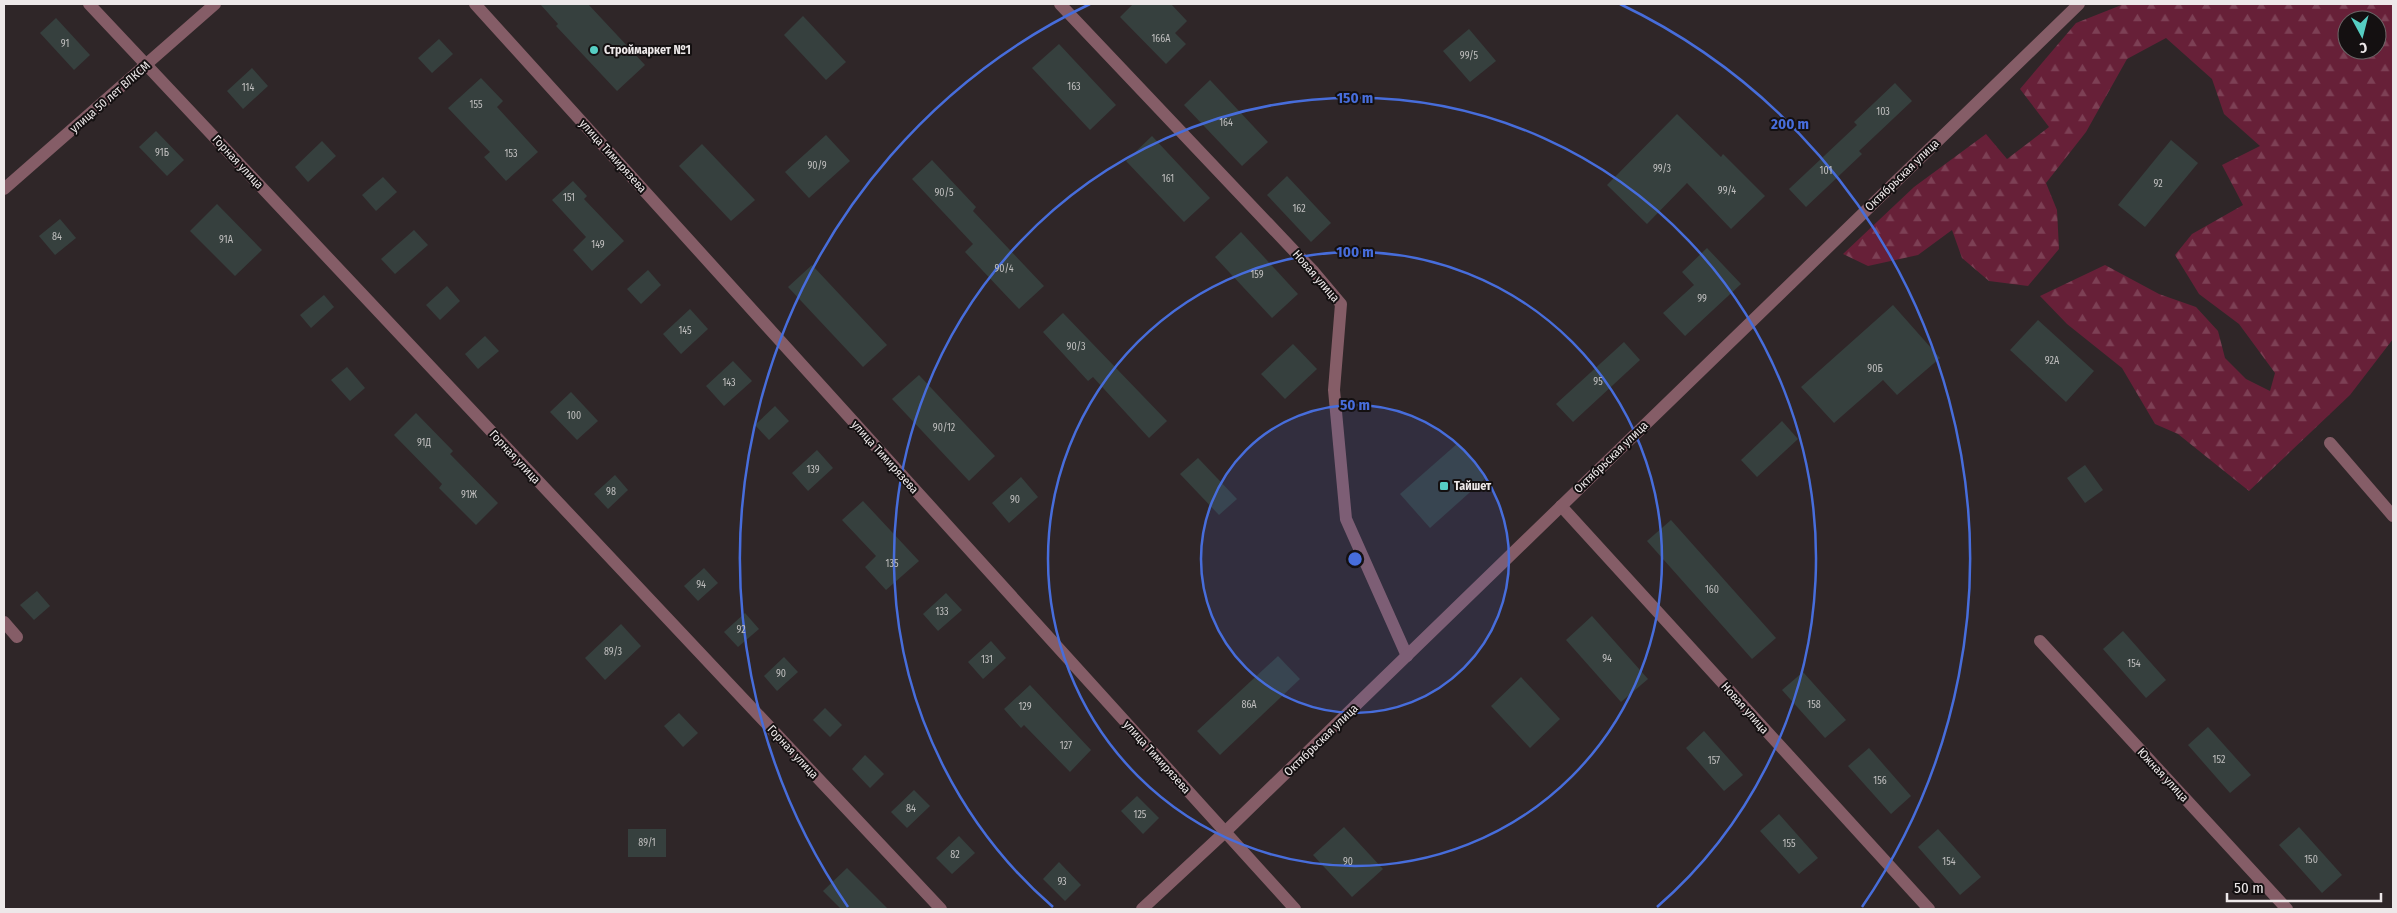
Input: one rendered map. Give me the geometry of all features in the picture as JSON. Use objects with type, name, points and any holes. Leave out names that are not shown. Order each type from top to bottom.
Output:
[{"type":"street","name":"Горная улица","points":[[89,4],[941,909]]},
{"type":"street","name":"улица 50 лет ВЛКСМ","points":[[4,189],[215,4]]},
{"type":"street","name":"улица Тимирязева","points":[[475,4],[1295,909]]},
{"type":"street","name":"Новая улица","points":[[1060,4],[1314,272],[1342,304],[1334,390],[1346,519],[1407,656]]},
{"type":"street","name":"Октябрьская улица","points":[[1142,909],[1225,832],[2078,4]]},
{"type":"street","points":[[2330,443],[2393,516]]},
{"type":"street","name":"Новая улица","points":[[1561,506],[1929,909]]},
{"type":"street","points":[[4,622],[17,637]]},
{"type":"street","name":"Южная улица","points":[[2040,641],[2287,909]]},
{"type":"green space","points":[[2124,4],[2393,4],[2393,339],[2350,395],[2249,491],[2178,434],[2155,424],[2122,368],[2067,324],[2040,296],[2105,265],[2159,294],[2196,307],[2218,331],[2225,358],[2246,379],[2270,391],[2275,373],[2239,324],[2199,294],[2175,255],[2192,234],[2243,205],[2222,165],[2260,146],[2224,114],[2212,79],[2166,38],[2127,59],[2086,132],[2046,183],[2057,210],[2059,249],[2028,286],[1989,281],[1962,258],[1952,230],[1918,255],[1868,266],[1843,254],[1914,187],[1986,134],[2007,159],[2049,127],[2020,89],[2076,23]]},
{"type":"building","points":[[540,4],[588,4],[645,65],[617,91],[556,26],[558,24]]},
{"type":"building","points":[[1133,4],[1171,4],[1187,21],[1175,33],[1186,44],[1166,64],[1120,17]]},
{"type":"building","points":[[803,16],[846,62],[826,80],[784,35]]},
{"type":"building","points":[[56,18],[90,55],[74,70],[40,33]]},
{"type":"building","points":[[1469,29],[1496,61],[1470,82],[1443,51]]},
{"type":"building","points":[[439,39],[453,54],[432,73],[418,58]]},
{"type":"building","points":[[1059,44],[1116,105],[1090,130],[1032,68]]},
{"type":"building","points":[[252,68],[268,86],[243,109],[227,91]]},
{"type":"building","points":[[481,78],[503,101],[497,107],[538,152],[506,181],[484,157],[490,152],[448,108]]},
{"type":"building","points":[[1210,80],[1268,142],[1242,166],[1184,105]]},
{"type":"building","points":[[1895,83],[1912,101],[1859,151],[1862,154],[1806,207],[1789,189],[1857,125],[1854,122]]},
{"type":"building","points":[[1677,114],[1721,157],[1723,154],[1765,196],[1731,229],[1687,183],[1647,224],[1607,185]]},
{"type":"building","points":[[156,131],[184,160],[167,176],[139,147]]},
{"type":"building","points":[[826,135],[850,161],[809,198],[785,172]]},
{"type":"building","points":[[1152,136],[1210,198],[1184,222],[1126,161]]},
{"type":"building","points":[[2171,140],[2198,163],[2145,227],[2118,205]]},
{"type":"building","points":[[322,141],[336,156],[308,182],[295,167]]},
{"type":"building","points":[[702,144],[755,200],[731,221],[679,166]]},
{"type":"building","points":[[932,160],[976,207],[973,211],[1044,286],[1019,309],[965,252],[973,244],[912,179]]},
{"type":"building","points":[[1287,176],[1331,223],[1311,242],[1267,195]]},
{"type":"building","points":[[383,177],[397,192],[376,211],[362,195]]},
{"type":"building","points":[[573,181],[587,196],[584,199],[624,241],[592,271],[573,250],[586,237],[552,200]]},
{"type":"building","points":[[217,204],[262,250],[235,276],[190,231]]},
{"type":"building","points":[[60,219],[76,238],[55,255],[39,236]]},
{"type":"building","points":[[414,230],[428,245],[395,274],[381,259]]},
{"type":"building","points":[[1241,232],[1298,294],[1272,318],[1215,257]]},
{"type":"building","points":[[1707,248],[1741,284],[1685,336],[1663,313],[1694,285],[1682,272]]},
{"type":"building","points":[[812,265],[887,345],[863,367],[788,287]]},
{"type":"building","points":[[648,270],[661,285],[641,304],[627,289]]},
{"type":"building","points":[[447,286],[460,301],[440,320],[426,305]]},
{"type":"building","points":[[324,295],[334,307],[311,328],[300,315]]},
{"type":"building","points":[[1893,305],[1940,358],[1897,395],[1883,380],[1834,423],[1801,387]]},
{"type":"building","points":[[690,309],[708,329],[681,354],[663,334]]},
{"type":"building","points":[[1063,313],[1167,421],[1149,438],[1093,377],[1088,381],[1043,332]]},
{"type":"building","points":[[2038,320],[2094,371],[2066,402],[2010,350]]},
{"type":"building","points":[[485,336],[499,351],[478,369],[465,354]]},
{"type":"building","points":[[1624,342],[1640,360],[1573,422],[1556,404]]},
{"type":"building","points":[[1293,344],[1317,369],[1285,399],[1261,374]]},
{"type":"building","points":[[733,361],[752,381],[724,406],[706,386]]},
{"type":"building","points":[[347,367],[365,388],[350,401],[331,380]]},
{"type":"building","points":[[919,375],[995,456],[969,481],[892,399]]},
{"type":"building","points":[[571,392],[598,421],[577,440],[550,412]]},
{"type":"building","points":[[775,406],[789,421],[769,440],[755,425]]},
{"type":"building","points":[[416,413],[453,451],[450,454],[498,503],[476,525],[439,488],[442,484],[394,435]]},
{"type":"building","points":[[1782,421],[1798,439],[1757,477],[1741,460]]},
{"type":"building","name":"Тайшет","points":[[1458,443],[1487,477],[1430,528],[1400,494]]},
{"type":"building","points":[[817,450],[833,468],[808,491],[792,473]]},
{"type":"building","points":[[1198,458],[1237,499],[1219,515],[1180,474]]},
{"type":"building","points":[[2085,465],[2103,490],[2085,503],[2067,478]]},
{"type":"building","points":[[615,475],[628,490],[608,509],[594,494]]},
{"type":"building","points":[[1021,477],[1038,497],[1009,523],[992,503]]},
{"type":"building","points":[[863,501],[919,561],[886,590],[865,567],[876,556],[842,520]]},
{"type":"building","points":[[1671,520],[1776,638],[1752,659],[1647,541]]},
{"type":"building","points":[[704,568],[718,583],[698,601],[684,586]]},
{"type":"building","points":[[37,591],[50,606],[34,620],[20,605]]},
{"type":"building","points":[[946,593],[962,610],[938,631],[923,614]]},
{"type":"building","points":[[745,613],[759,629],[738,647],[724,632]]},
{"type":"building","points":[[1592,616],[1648,679],[1621,702],[1566,640]]},
{"type":"building","points":[[621,624],[641,646],[605,680],[585,658]]},
{"type":"building","points":[[2123,631],[2166,680],[2146,698],[2103,649]]},
{"type":"building","points":[[991,641],[1006,658],[983,679],[968,662]]},
{"type":"building","points":[[1278,656],[1300,679],[1220,755],[1197,731]]},
{"type":"building","points":[[784,657],[798,672],[777,691],[764,676]]},
{"type":"building","points":[[1803,672],[1846,720],[1825,738],[1782,690]]},
{"type":"building","points":[[1521,677],[1560,719],[1530,748],[1491,706]]},
{"type":"building","points":[[1030,685],[1091,750],[1070,772],[1024,725],[1021,728],[1004,709]]},
{"type":"building","points":[[825,708],[842,725],[830,737],[813,720]]},
{"type":"building","points":[[679,713],[698,733],[683,747],[664,726]]},
{"type":"building","points":[[2208,727],[2251,775],[2230,793],[2188,745]]},
{"type":"building","points":[[1704,731],[1743,775],[1724,791],[1686,748]]},
{"type":"building","points":[[1869,748],[1911,796],[1891,814],[1848,766]]},
{"type":"building","points":[[865,755],[884,774],[870,788],[852,769]]},
{"type":"building","points":[[914,790],[930,806],[907,828],[891,812]]},
{"type":"building","points":[[1137,796],[1159,818],[1143,834],[1121,811]]},
{"type":"building","points":[[1779,814],[1818,858],[1799,874],[1760,831]]},
{"type":"building","points":[[1344,827],[1383,869],[1352,897],[1313,855]]},
{"type":"building","points":[[2299,827],[2342,875],[2322,893],[2279,845]]},
{"type":"building","points":[[628,829],[666,829],[666,857],[628,857]]},
{"type":"building","points":[[1938,829],[1981,877],[1960,895],[1918,847]]},
{"type":"building","points":[[959,836],[975,853],[952,874],[936,858]]},
{"type":"building","points":[[1059,862],[1081,885],[1065,901],[1043,879]]},
{"type":"building","points":[[847,868],[888,909],[841,909],[823,891]]},
{"type":"place","name":"Строймаркет №1","points":[[594,50]]},
{"type":"place","name":"Тайшет","points":[[1444,486]]}]
